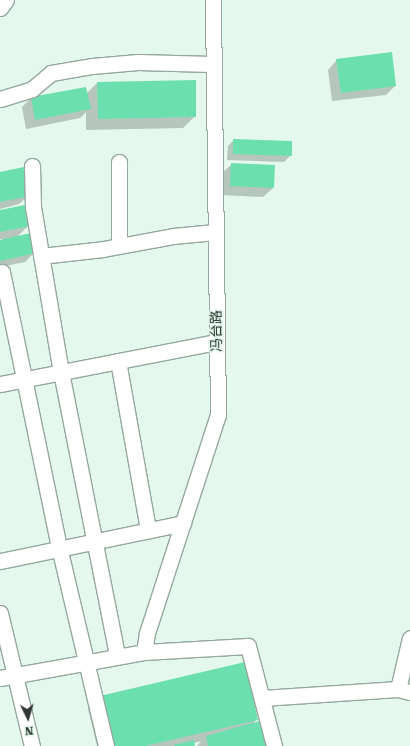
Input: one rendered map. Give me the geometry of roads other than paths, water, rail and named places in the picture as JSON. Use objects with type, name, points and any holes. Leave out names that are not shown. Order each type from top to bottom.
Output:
[{"type":"street","points":[[0,8],[6,0]]},
{"type":"street","name":"冯台路","points":[[144,652],[147,633],[218,415],[212,64],[213,0]]},
{"type":"street","points":[[0,99],[32,89],[51,73],[92,66],[138,62],[212,64]]},
{"type":"street","points":[[119,162],[119,246]]},
{"type":"street","points":[[32,166],[33,207],[61,372],[117,656]]},
{"type":"street","points":[[41,256],[119,246],[174,236],[215,232]]},
{"type":"street","points":[[2,272],[59,547],[106,746]]},
{"type":"street","points":[[0,384],[216,342]]},
{"type":"street","points":[[118,361],[148,530]]},
{"type":"street","points":[[0,561],[59,547],[183,523]]},
{"type":"street","points":[[0,613],[6,676],[32,746]]},
{"type":"street","points":[[262,698],[404,690],[410,638]]},
{"type":"street","points":[[6,676],[144,652],[248,646],[274,746]]}]
